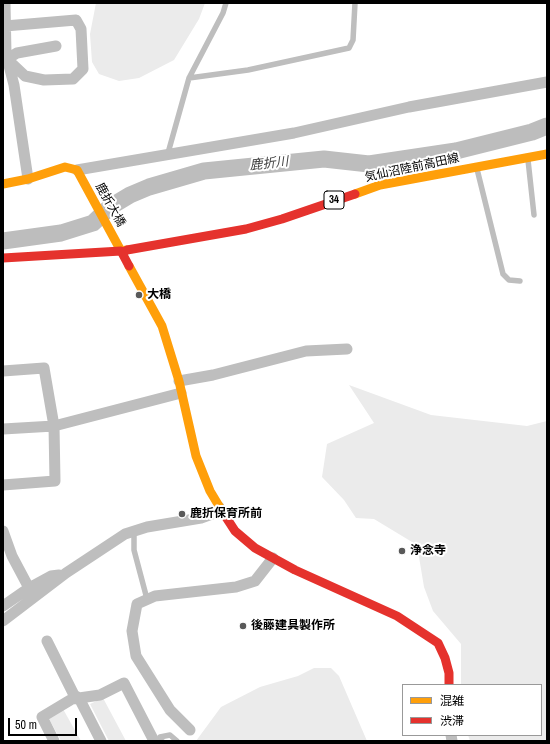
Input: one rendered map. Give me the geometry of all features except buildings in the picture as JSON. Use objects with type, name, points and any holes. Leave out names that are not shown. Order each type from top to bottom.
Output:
[{"type":"street","points":[[5,3],[5,63],[14,85],[28,179]]},
{"type":"street","points":[[5,26],[76,20],[81,29],[83,69],[73,79],[44,80],[25,76],[5,63]]},
{"type":"street","points":[[5,63],[16,53],[56,46]]},
{"type":"street","points":[[3,184],[28,179],[65,167],[77,170],[168,153],[294,133],[409,107],[547,82]]},
{"type":"street","name":"気仙沼陸前高田線","points":[[3,258],[121,251],[246,229],[282,219],[380,185],[547,154]]},
{"type":"street","name":"鹿折大橋","points":[[77,170],[162,326],[179,381],[196,456],[210,492],[219,508],[235,530],[255,548],[273,558],[397,616],[438,643],[445,658],[449,673],[449,684]]},
{"type":"street","points":[[179,381],[213,375],[306,351],[347,349]]},
{"type":"street","points":[[3,371],[44,368],[54,426],[56,482],[3,485]]},
{"type":"street","points":[[3,429],[54,426],[181,393]]},
{"type":"street","points":[[3,621],[66,573],[107,545],[134,530],[201,518],[212,514],[219,508]]},
{"type":"street","points":[[3,531],[12,556],[29,588]]},
{"type":"street","points":[[190,730],[170,710],[136,656],[132,631],[137,604],[155,596],[236,587],[255,582],[273,558]]},
{"type":"street","points":[[3,606],[29,588],[51,576],[66,573]]},
{"type":"street","points":[[47,641],[74,695],[79,698],[101,741]]},
{"type":"street","points":[[54,741],[42,717],[72,699],[100,695],[124,683],[154,741]]},
{"type":"lane","points":[[168,153],[189,78],[223,13],[226,3]]},
{"type":"lane","points":[[189,78],[248,70],[349,48],[352,40],[355,3]]},
{"type":"lane","points":[[528,158],[534,215]]},
{"type":"lane","points":[[476,166],[503,274],[509,280],[520,281]]},
{"type":"lane","points":[[134,530],[134,550],[147,599]]},
{"type":"lane","points":[[162,741],[160,737],[170,735],[177,741]]},
{"type":"shaded area","points":[[96,3],[205,3],[199,19],[174,60],[139,78],[119,81],[99,74],[92,62],[90,34]]},
{"type":"shaded area","points":[[349,385],[431,415],[527,426],[547,421],[547,741],[470,741],[468,736],[542,736],[542,684],[461,684],[461,644],[433,611],[424,587],[417,545],[374,519],[356,518],[344,500],[322,477],[327,444],[374,423]]},
{"type":"shaded area","points":[[314,668],[331,668],[339,676],[367,741],[196,741],[221,707],[260,687],[298,676]]},
{"type":"shaded area","points":[[103,698],[126,741],[109,741],[90,704]]},
{"type":"shaded area","points":[[63,709],[81,741],[61,741],[48,717]]},
{"type":"waterway","name":"鹿折川","points":[[3,241],[61,233],[93,223],[110,207],[130,195],[149,187],[204,171],[324,159],[369,164],[456,151],[532,132],[547,126]]},
{"type":"traffic: slow","points":[[355,194],[380,185],[547,154]]},
{"type":"traffic: slow","points":[[3,184],[28,179],[65,167],[77,170],[121,251],[127,250]]},
{"type":"traffic: slow","points":[[129,266],[162,326],[179,381],[196,456],[210,491],[222,511]]},
{"type":"traffic: jam","points":[[127,250],[246,229],[282,219],[355,194]]},
{"type":"traffic: jam","points":[[3,258],[121,251],[129,266]]},
{"type":"traffic: jam","points":[[222,511],[235,531],[255,548],[295,570],[397,616],[438,643],[445,658],[449,673],[449,684]]},
{"type":"place","name":"大橋","points":[[139,295]]},
{"type":"place","name":"鹿折保育所前","points":[[182,514]]},
{"type":"place","name":"浄念寺","points":[[402,551]]},
{"type":"place","name":"後藤建具製作所","points":[[243,626]]}]
